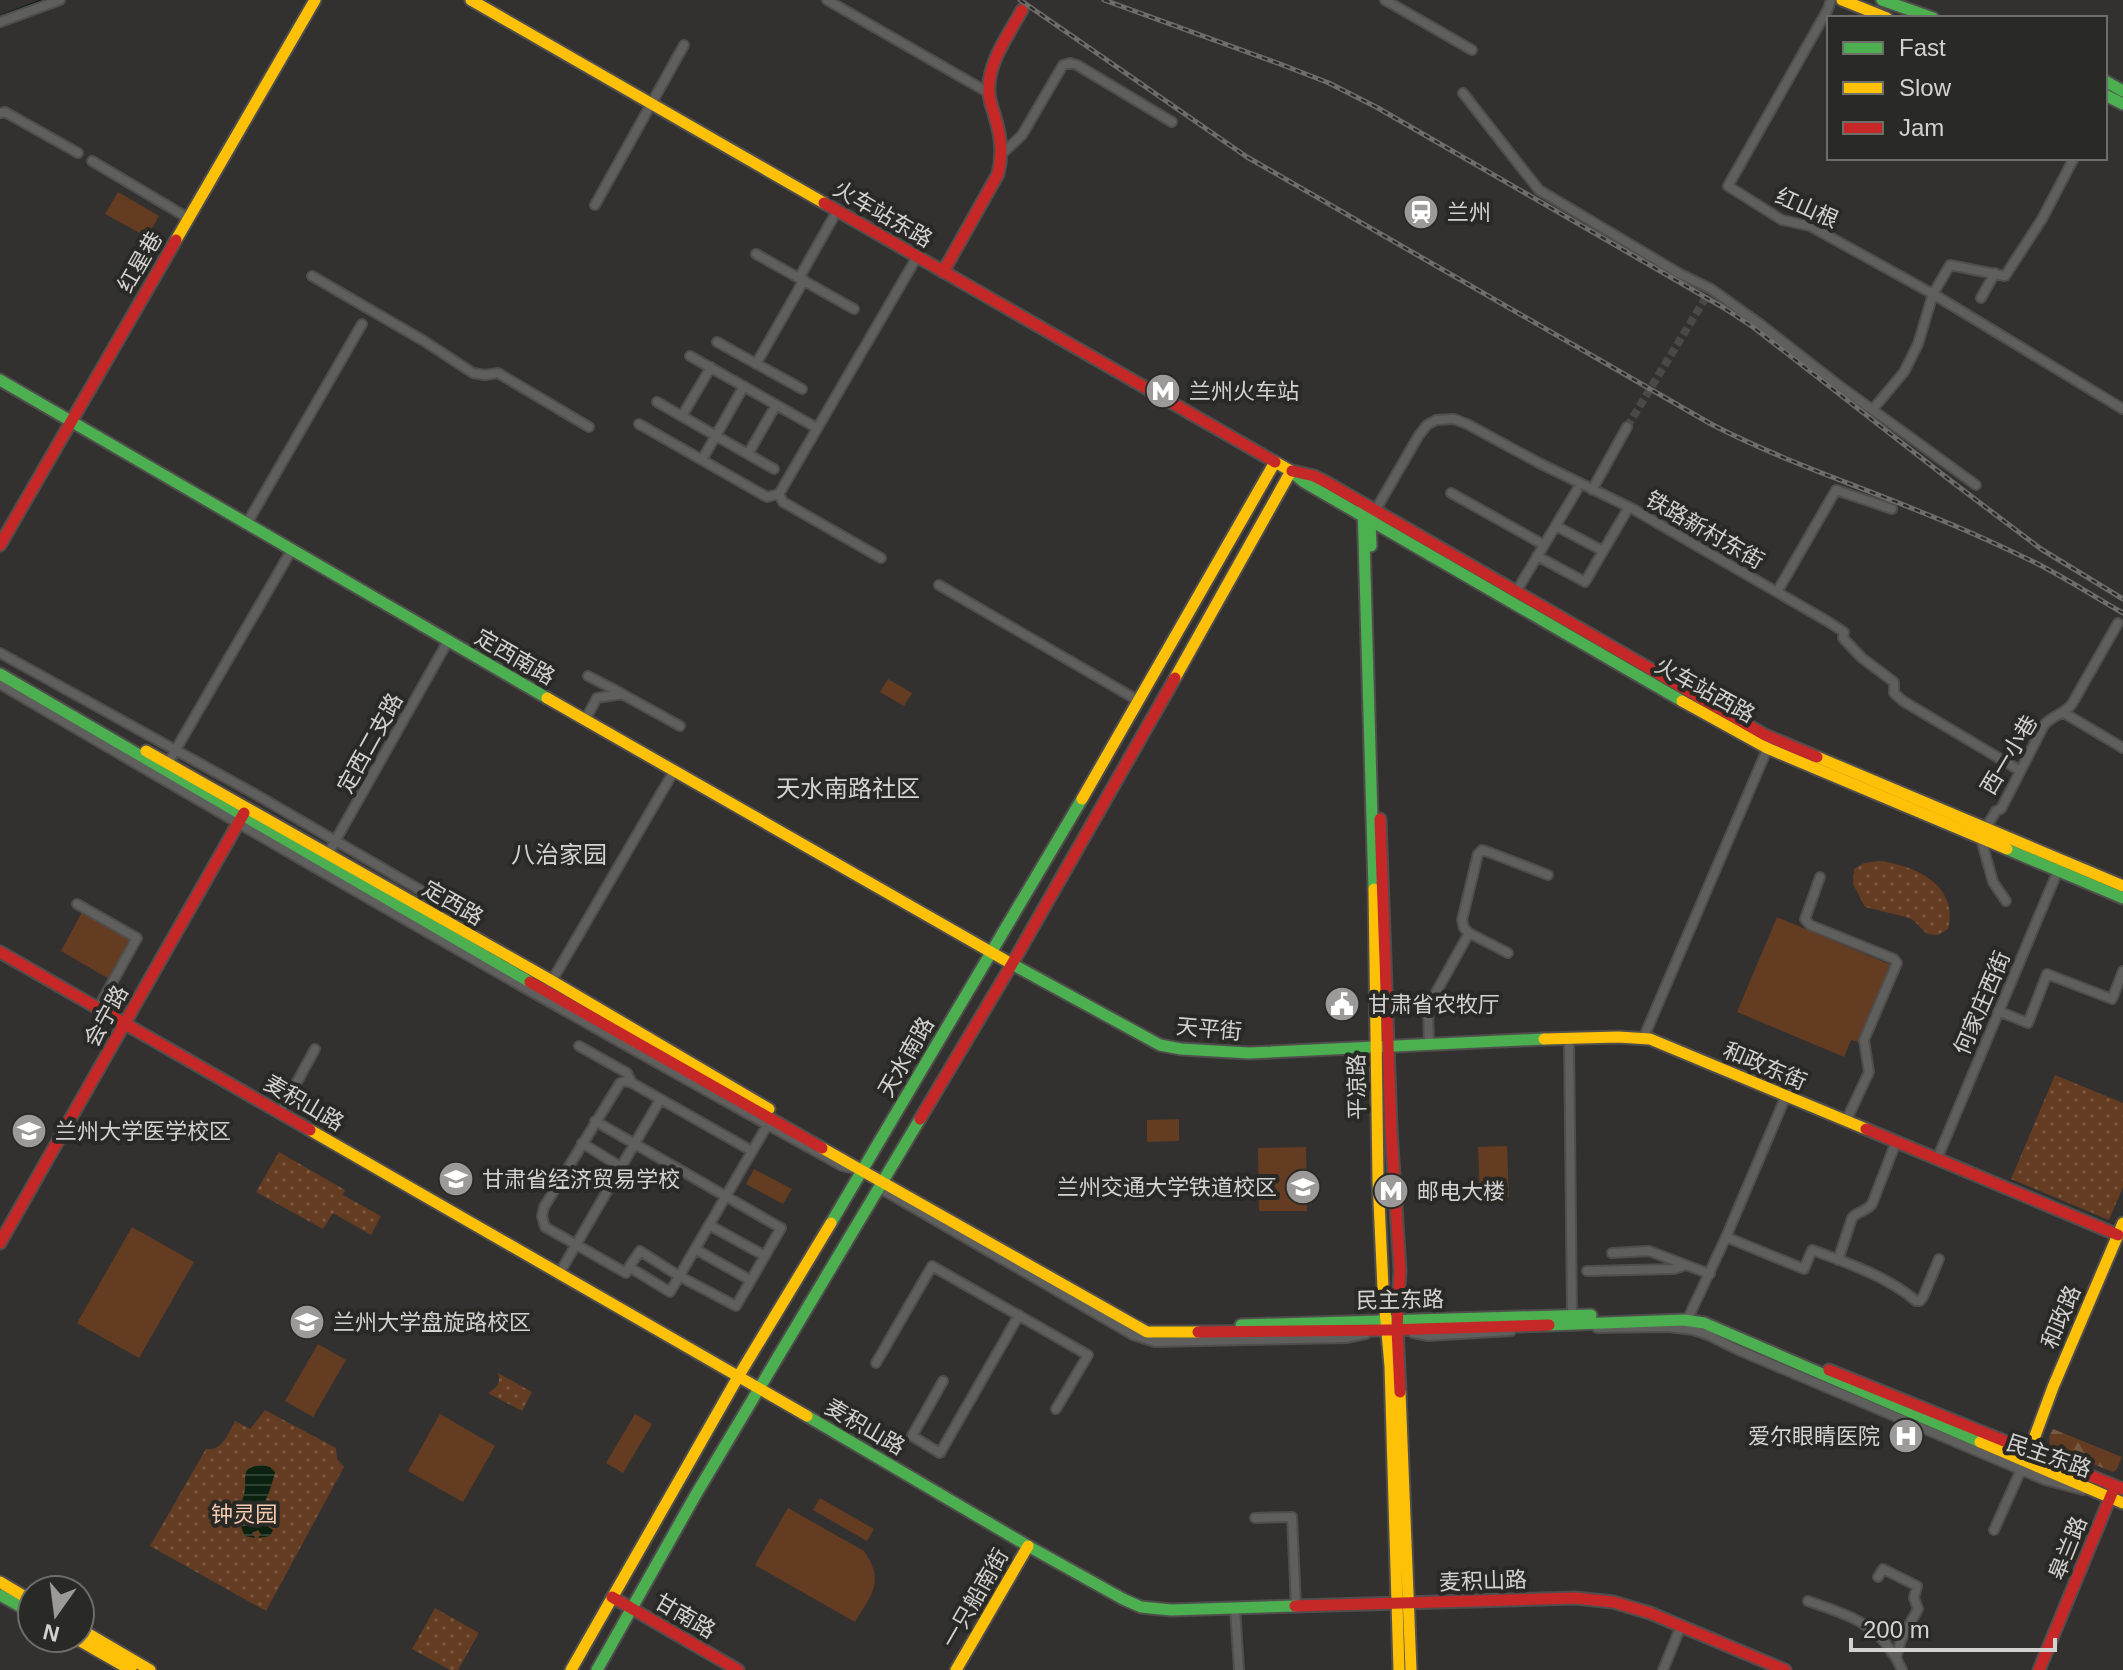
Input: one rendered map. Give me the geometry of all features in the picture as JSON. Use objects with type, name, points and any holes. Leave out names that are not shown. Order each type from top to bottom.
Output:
[{"type":"main road","name":"红星巷","points":[[0,545],[315,0]]},
{"type":"main road","name":"火车站东路","points":[[471,0],[1275,462]]},
{"type":"main road","points":[[1842,0],[1882,16]]},
{"type":"main road","points":[[1882,0],[1927,16]]},
{"type":"main road","points":[[943,272],[998,174],[1003,153],[989,93],[990,79],[1022,10]]},
{"type":"main road","name":"定西南路","points":[[0,380],[291,551],[1012,964]]},
{"type":"main road","name":"火车站西路","points":[[1275,462],[1291,471],[1314,476],[1368,513],[1728,727],[2060,866],[2123,898]]},
{"type":"main road","name":"天水南路","points":[[571,1670],[738,1377],[1030,889],[1275,462]]},
{"type":"main road","name":"天水南路","points":[[597,1670],[695,1496],[1012,964],[1291,471]]},
{"type":"main road","name":"火车站西路","points":[[1368,513],[1516,592],[1770,743]]},
{"type":"main road","name":"平凉路","points":[[1368,513],[1372,798],[1382,1048],[1400,1270],[1390,1366],[1393,1495],[1411,1670]]},
{"type":"main road","points":[[1240,525],[1256,534]]},
{"type":"main road","name":"定西路","points":[[0,666],[168,763],[242,816]]},
{"type":"main road","name":"定西路","points":[[0,674],[242,816],[450,926],[546,990]]},
{"type":"main road","name":"会宁路","points":[[0,1243],[242,816]]},
{"type":"main road","name":"定西路","points":[[325,859],[546,990],[882,1180]]},
{"type":"main road","name":"火车站西路","points":[[2060,866],[2123,886]]},
{"type":"main road","name":"麦积山路","points":[[0,952],[1028,1546],[1141,1607],[1171,1610],[1575,1598],[1613,1602],[1650,1613],[1785,1670]]},
{"type":"main road","name":"天平街","points":[[1012,964],[1160,1045],[1249,1053],[1382,1048]]},
{"type":"main road","name":"和政东街","points":[[1382,1048],[1429,1043],[1569,1038],[1650,1039],[2118,1235]]},
{"type":"main road","name":"平凉路","points":[[1382,1048],[1378,1180],[1392,1325]]},
{"type":"main road","name":"民主东路","points":[[882,1180],[1147,1332],[1684,1320],[1704,1323],[1738,1344],[2123,1504]]},
{"type":"main road","name":"和政路","points":[[2025,1461],[2123,1223]]},
{"type":"main road","name":"民主东路","points":[[1392,1325],[1572,1315],[1690,1314],[1707,1318],[1992,1438],[2025,1461],[2053,1461],[2119,1488]]},
{"type":"main road","points":[[2039,1428],[2043,1447],[2053,1461]]},
{"type":"main road","name":"皋兰路","points":[[2039,1670],[2110,1498],[2119,1488]]},
{"type":"main road","name":"一只船南街","points":[[956,1670],[1028,1546]]},
{"type":"main road","name":"甘南路","points":[[612,1597],[738,1670]]},
{"type":"main road","name":"平凉路","points":[[1399,1670],[1404,1604]]},
{"type":"main road","points":[[96,1638],[150,1670]]},
{"type":"main road","points":[[96,1650],[131,1670]]},
{"type":"street","points":[[0,22],[60,0]]},
{"type":"street","points":[[827,0],[989,93]]},
{"type":"street","points":[[1385,0],[1472,50]]},
{"type":"street","name":"红山根","points":[[1831,0],[1728,186],[1782,220],[1810,226],[1933,294]]},
{"type":"street","points":[[595,205],[684,45]]},
{"type":"street","points":[[1003,153],[1022,135],[1063,65],[1070,63],[1172,122]]},
{"type":"street","points":[[1463,93],[1539,190],[1760,324],[1976,485]]},
{"type":"street","points":[[0,113],[5,112],[78,153]]},
{"type":"street","points":[[1873,409],[1904,372],[1918,344],[1933,294],[1950,265],[2005,276],[2042,219],[2073,160]]},
{"type":"street","points":[[92,161],[188,218]]},
{"type":"street","points":[[756,364],[837,211]]},
{"type":"street","points":[[756,254],[854,309]]},
{"type":"street","points":[[639,424],[767,497],[779,494],[917,257]]},
{"type":"street","points":[[1981,298],[1995,273]]},
{"type":"street","points":[[312,276],[473,373],[498,373],[589,427]]},
{"type":"street","points":[[1933,294],[2123,409]]},
{"type":"street","points":[[246,525],[362,324]]},
{"type":"street","points":[[717,342],[802,389]]},
{"type":"street","points":[[690,356],[817,428]]},
{"type":"street","points":[[682,416],[711,367]]},
{"type":"street","points":[[702,460],[744,386]]},
{"type":"street","points":[[657,402],[774,469]]},
{"type":"street","points":[[748,454],[776,405]]},
{"type":"street","name":"铁路新村东街","points":[[1368,513],[1427,425],[1444,418],[1467,424],[1629,507],[1844,632],[1843,638],[1849,646],[1894,682],[1894,693],[1903,701],[2019,770]]},
{"type":"street","points":[[1592,490],[1627,427]]},
{"type":"street","points":[[1516,592],[1577,490]]},
{"type":"street","points":[[1777,592],[1836,490],[1892,509]]},
{"type":"street","points":[[1451,493],[1544,545]]},
{"type":"street","points":[[779,494],[783,502],[881,558]]},
{"type":"street","points":[[1537,556],[1585,582],[1629,507]]},
{"type":"street","points":[[1556,526],[1603,551]]},
{"type":"street","points":[[168,763],[291,551]]},
{"type":"street","points":[[939,585],[1139,701]]},
{"type":"street","name":"西一小巷","points":[[1983,834],[1996,811],[2001,809],[2044,725],[2072,704],[2118,623]]},
{"type":"street","name":"定西二支路","points":[[325,859],[448,641]]},
{"type":"street","points":[[0,653],[255,794],[458,912],[450,926]]},
{"type":"street","points":[[588,676],[680,726]]},
{"type":"street","points":[[0,684],[242,816],[546,990],[842,1166],[865,1168]]},
{"type":"street","points":[[585,720],[597,698],[622,694]]},
{"type":"street","points":[[2064,713],[2123,748]]},
{"type":"street","points":[[1643,1039],[1770,743]]},
{"type":"street","points":[[546,990],[674,771]]},
{"type":"street","points":[[242,816],[255,794]]},
{"type":"street","points":[[1983,834],[1993,882],[2006,901]]},
{"type":"street","points":[[1508,953],[1464,928],[1462,920],[1478,854],[1482,850],[1548,875]]},
{"type":"street","name":"何家庄西街","points":[[1937,1159],[2060,866]]},
{"type":"street","points":[[1820,877],[1805,919],[1810,925],[1894,959],[1897,963],[1864,1040],[1869,1072],[1846,1121]]},
{"type":"street","points":[[77,904],[137,938],[98,1008]]},
{"type":"street","points":[[1429,1043],[1428,1007],[1469,933]]},
{"type":"street","points":[[1998,1011],[2028,1023],[2047,974],[2112,999],[2123,971]]},
{"type":"street","points":[[1569,1038],[1572,1315]]},
{"type":"street","points":[[579,1046],[627,1073],[632,1083]]},
{"type":"street","points":[[280,1113],[315,1049]]},
{"type":"street","points":[[595,1121],[781,1228],[736,1306],[640,1251],[626,1273],[545,1227],[542,1216],[544,1207],[595,1121],[620,1083],[625,1081],[752,1151]]},
{"type":"street","points":[[1690,1314],[1786,1096]]},
{"type":"street","points":[[559,1274],[660,1100]]},
{"type":"street","points":[[629,1267],[670,1292],[768,1124]]},
{"type":"street","points":[[1838,1260],[1852,1218],[1872,1204],[1896,1142]]},
{"type":"street","points":[[582,1143],[621,1167]]},
{"type":"street","points":[[709,1225],[765,1256]]},
{"type":"street","points":[[1726,1237],[1804,1269],[1812,1250],[1896,1287],[1916,1301],[1923,1297],[1939,1259]]},
{"type":"street","points":[[695,1249],[750,1280]]},
{"type":"street","points":[[1612,1253],[1649,1251],[1710,1274]]},
{"type":"street","points":[[1587,1271],[1674,1269],[1687,1265]]},
{"type":"street","points":[[876,1363],[932,1266],[1088,1355],[1056,1409]]},
{"type":"street","points":[[943,1381],[912,1436],[940,1453],[1019,1315]]},
{"type":"street","points":[[1994,1530],[2025,1461]]},
{"type":"street","points":[[1255,1518],[1292,1517],[1296,1607]]},
{"type":"street","points":[[1878,1577],[1883,1569],[1917,1586],[1914,1598],[1918,1609],[1901,1640],[1896,1658]]},
{"type":"street","points":[[1808,1601],[1853,1618],[1873,1631],[1883,1639],[1902,1670]]},
{"type":"street","points":[[1235,1608],[1239,1670]]},
{"type":"street","points":[[1663,1670],[1681,1626]]},
{"type":"green space","points":[[118,192],[159,216],[147,237],[105,214]]},
{"type":"green space","points":[[888,679],[912,693],[904,706],[880,692]]},
{"type":"green space","points":[[1879,861],[1907,867],[1931,880],[1947,900],[1950,914],[1948,929],[1938,935],[1927,934],[1913,920],[1865,907],[1853,884],[1854,869],[1864,863]]},
{"type":"green space","points":[[82,912],[133,941],[111,980],[61,951]]},
{"type":"green space","points":[[1777,917],[1891,965],[1858,1042],[1851,1040],[1844,1057],[1737,1012]]},
{"type":"green space","points":[[2055,1075],[2123,1103],[2123,1187],[2109,1220],[2011,1179]]},
{"type":"green space","points":[[1179,1119],[1179,1141],[1147,1142],[1147,1120]]},
{"type":"green space","points":[[1507,1146],[1509,1197],[1480,1198],[1478,1147]]},
{"type":"green space","points":[[1306,1147],[1307,1211],[1259,1211],[1258,1148]]},
{"type":"green space","points":[[279,1152],[345,1190],[343,1195],[381,1216],[371,1235],[333,1213],[323,1229],[256,1192]]},
{"type":"green space","points":[[754,1169],[792,1189],[783,1204],[746,1184]]},
{"type":"green space","points":[[132,1227],[194,1262],[139,1358],[77,1323]]},
{"type":"green space","points":[[318,1344],[346,1360],[313,1417],[285,1401]]},
{"type":"green space","points":[[498,1373],[532,1392],[522,1411],[488,1393],[498,1385]]},
{"type":"green space","name":"钟灵园","points":[[265,1410],[336,1448],[337,1459],[344,1467],[266,1611],[150,1546],[206,1449],[221,1444],[235,1421],[250,1429]]},
{"type":"green space","points":[[440,1414],[495,1446],[463,1502],[408,1471]]},
{"type":"green space","points":[[635,1414],[652,1424],[623,1473],[606,1463]]},
{"type":"green space","points":[[2053,1429],[2122,1457],[2117,1469],[2113,1472],[2055,1449],[2050,1445],[2049,1437]]},
{"type":"green space","points":[[820,1498],[874,1529],[867,1541],[813,1510]]},
{"type":"green space","points":[[788,1508],[864,1551],[874,1571],[874,1588],[855,1622],[755,1565]]},
{"type":"green space","points":[[435,1608],[479,1633],[458,1670],[450,1670],[412,1649]]},
{"type":"shaded area","points":[[263,1465],[275,1472],[255,1518],[273,1530],[270,1536],[258,1538],[261,1534],[258,1530],[252,1533],[255,1538],[245,1536],[241,1527],[248,1523],[239,1511],[245,1492],[246,1472],[251,1467]]},
{"type":"waterway","points":[[0,16],[42,0]]},
{"type":"tunnel","points":[[1627,427],[1708,294]]},
{"type":"railway","points":[[1020,0],[1247,157],[1711,424],[1790,460],[1996,544],[2049,570],[2123,613]]},
{"type":"railway","points":[[1104,0],[1329,83],[1378,108],[1724,308],[1753,327],[2041,549],[2123,599]]},
{"type":"traffic: fast","points":[[1882,0],[1927,16]]},
{"type":"traffic: fast","points":[[2107,82],[2123,91]]},
{"type":"traffic: fast","points":[[2107,96],[2123,104]]},
{"type":"traffic: fast","points":[[0,380],[547,698]]},
{"type":"traffic: fast","points":[[1291,471],[1304,482],[1682,701]]},
{"type":"traffic: fast","points":[[1363,504],[1374,889]]},
{"type":"traffic: fast","points":[[1371,546],[1370,521],[1375,511]]},
{"type":"traffic: fast","points":[[0,674],[530,982]]},
{"type":"traffic: fast","points":[[831,1223],[1082,799]]},
{"type":"traffic: fast","points":[[2007,849],[2123,898]]},
{"type":"traffic: fast","points":[[1010,963],[1160,1045],[1181,1049],[1249,1053],[1544,1039]]},
{"type":"traffic: fast","points":[[597,1670],[695,1496],[920,1119]]},
{"type":"traffic: fast","points":[[1241,1325],[1591,1315]]},
{"type":"traffic: fast","points":[[1549,1325],[1684,1320],[1704,1323],[1980,1442]]},
{"type":"traffic: fast","points":[[807,1416],[1028,1546],[1141,1607],[1171,1610],[1295,1606]]},
{"type":"traffic: fast","points":[[0,1595],[16,1604]]},
{"type":"traffic: slow","points":[[176,240],[315,0]]},
{"type":"traffic: slow","points":[[471,0],[824,203]]},
{"type":"traffic: slow","points":[[1842,0],[1882,16]]},
{"type":"traffic: slow","points":[[1082,799],[1275,462],[1291,471],[1175,678]]},
{"type":"traffic: slow","points":[[547,698],[1010,963]]},
{"type":"traffic: slow","points":[[1682,701],[1767,748],[2007,849]]},
{"type":"traffic: slow","points":[[146,751],[552,981],[769,1109]]},
{"type":"traffic: slow","points":[[1817,757],[2123,886]]},
{"type":"traffic: slow","points":[[1374,889],[1378,1180],[1390,1366],[1399,1670]]},
{"type":"traffic: slow","points":[[1544,1039],[1650,1039],[1866,1129]]},
{"type":"traffic: slow","points":[[310,1130],[807,1416]]},
{"type":"traffic: slow","points":[[822,1148],[1147,1332],[1198,1332]]},
{"type":"traffic: slow","points":[[571,1670],[738,1377],[831,1223]]},
{"type":"traffic: slow","points":[[2028,1455],[2053,1387],[2123,1223]]},
{"type":"traffic: slow","points":[[1400,1392],[1411,1670]]},
{"type":"traffic: slow","points":[[1980,1442],[2123,1503]]},
{"type":"traffic: slow","points":[[956,1670],[1028,1546]]},
{"type":"traffic: slow","points":[[0,1582],[16,1592]]},
{"type":"traffic: slow","points":[[96,1638],[150,1670]]},
{"type":"traffic: slow","points":[[96,1650],[131,1670]]},
{"type":"traffic: jam","points":[[943,272],[998,174],[1001,146],[989,81],[1000,49],[1022,10]]},
{"type":"traffic: jam","points":[[824,203],[1275,462]]},
{"type":"traffic: jam","points":[[0,545],[176,240]]},
{"type":"traffic: jam","points":[[1292,471],[1326,482],[1765,735],[1817,757]]},
{"type":"traffic: jam","points":[[920,1119],[1175,678]]},
{"type":"traffic: jam","points":[[0,1243],[244,813]]},
{"type":"traffic: jam","points":[[1380,819],[1391,1129],[1400,1270],[1397,1329],[1400,1392]]},
{"type":"traffic: jam","points":[[0,952],[310,1130]]},
{"type":"traffic: jam","points":[[530,982],[822,1148]]},
{"type":"traffic: jam","points":[[1866,1129],[2118,1235]]},
{"type":"traffic: jam","points":[[1198,1332],[1549,1325]]},
{"type":"traffic: jam","points":[[1829,1370],[2123,1489]]},
{"type":"traffic: jam","points":[[2039,1670],[2112,1493]]},
{"type":"traffic: jam","points":[[612,1597],[738,1670]]},
{"type":"traffic: jam","points":[[1295,1606],[1575,1598],[1613,1602],[1650,1613],[1785,1670]]},
{"type":"place","name":"兰州","points":[[1421,212]]},
{"type":"place","name":"兰州火车站","points":[[1163,391]]},
{"type":"place","name":"甘肃省农牧厅","points":[[1342,1004]]},
{"type":"place","name":"兰州大学医学校区","points":[[29,1131]]},
{"type":"place","name":"甘肃省经济贸易学校","points":[[456,1179]]},
{"type":"place","name":"兰州交通大学铁道校区","points":[[1303,1187]]},
{"type":"place","name":"邮电大楼","points":[[1391,1191]]},
{"type":"place","name":"兰州大学盘旋路校区","points":[[307,1322]]},
{"type":"place","name":"爱尔眼睛医院","points":[[1906,1436]]},
{"type":"district","name":"天水南路社区","points":[[848,788]]},
{"type":"district","name":"八治家园","points":[[559,854]]}]
